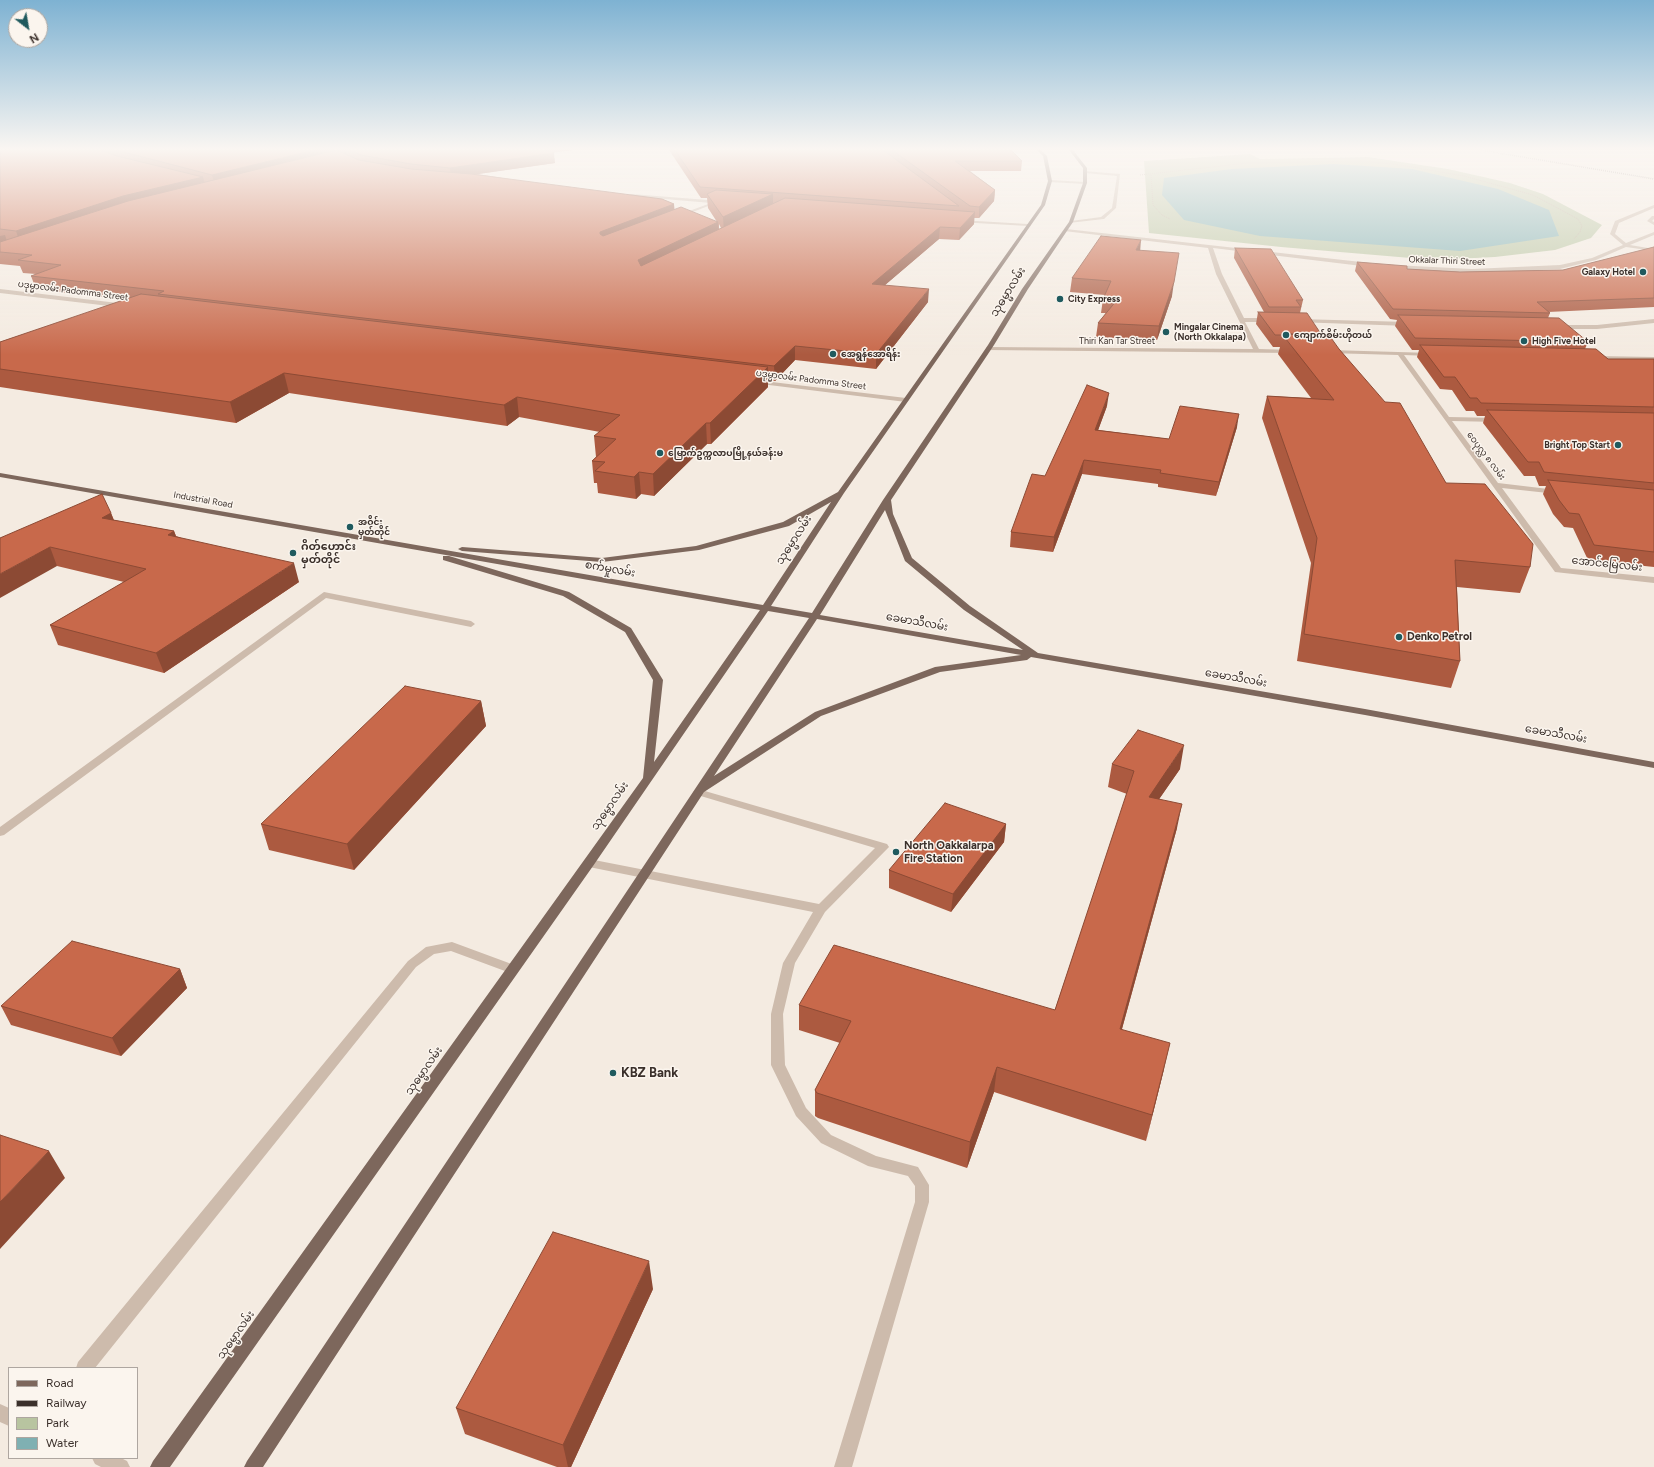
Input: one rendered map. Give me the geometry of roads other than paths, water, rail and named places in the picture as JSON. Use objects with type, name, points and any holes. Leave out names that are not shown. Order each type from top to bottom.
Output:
[{"type":"main road","name":"သုဓမ္မာလမ်း","points":[[159,1467],[589,862],[766,609],[842,493],[1033,218]]},
{"type":"main road","name":"သုဓမ္မာလမ်း","points":[[253,1467],[814,617],[887,500],[1001,329],[1025,289],[1066,230],[1072,218]]},
{"type":"main road","name":"Industrial Road","points":[[0,475],[402,544]]},
{"type":"main road","points":[[402,544],[602,560],[696,548],[786,524],[842,493]]},
{"type":"main road","points":[[887,500],[889,514],[908,559],[967,608],[1037,655]]},
{"type":"main road","points":[[402,544],[566,594],[628,630],[658,680],[647,778]]},
{"type":"main road","name":"စက်မှုလမ်း","points":[[402,544],[814,617]]},
{"type":"main road","name":"ခေမာသီလမ်း","points":[[814,617],[1365,712],[1654,765]]},
{"type":"main road","points":[[698,792],[818,714],[938,669],[1037,655]]},
{"type":"street","points":[[671,220],[675,218]]},
{"type":"street","points":[[1071,222],[1098,218]]},
{"type":"street","points":[[1625,218],[1617,222],[1612,234],[1627,246],[1654,250]]},
{"type":"street","points":[[954,220],[1028,225]]},
{"type":"street","points":[[1066,230],[1375,266]]},
{"type":"street","name":"Okkalar Thiri Street","points":[[1390,266],[1472,271],[1560,267],[1594,259],[1654,233]]},
{"type":"street","points":[[1210,246],[1219,274],[1257,351]]},
{"type":"street","name":"ပဒုမ္မာလမ်း Padomma Street","points":[[0,291],[134,307]]},
{"type":"street","points":[[1241,320],[1272,320]]},
{"type":"street","points":[[1288,321],[1411,324]]},
{"type":"street","points":[[1549,327],[1597,327],[1654,321]]},
{"type":"street","name":"Thiri Kan Tar Street","points":[[989,347],[1297,351]]},
{"type":"street","points":[[1321,352],[1440,354]]},
{"type":"street","name":"ဝေပုလ္လ ၈ လမ်း","points":[[1400,354],[1558,570]]},
{"type":"street","points":[[1591,358],[1654,359]]},
{"type":"street","name":"ပဒုမ္မာလမ်း Padomma Street","points":[[751,382],[906,400]]},
{"type":"street","points":[[1448,419],[1503,420]]},
{"type":"street","points":[[1497,486],[1568,493]]},
{"type":"street","name":"အောင်မြေလမ်း","points":[[1558,570],[1654,580]]},
{"type":"street","points":[[0,832],[324,595],[471,624]]},
{"type":"street","points":[[698,792],[883,847],[821,909],[789,963],[777,1014],[778,1065],[801,1112],[826,1139],[873,1162],[913,1171],[922,1185],[922,1202],[843,1467]]},
{"type":"street","points":[[589,862],[821,909]]},
{"type":"street","points":[[85,1367],[412,964],[430,950],[452,946],[514,969]]},
{"type":"street","points":[[102,1459],[121,1467]]},
{"type":"water","points":[[1183,218],[1552,218],[1559,236],[1460,251],[1260,236],[1184,220]]},
{"type":"place","name":"Galaxy Hotel","points":[[1643,272]]},
{"type":"place","name":"City Express","points":[[1060,299]]},
{"type":"place","name":"Mingalar Cinema (North Okkalapa)","points":[[1166,332]]},
{"type":"place","name":"ကျောက်စိမ်းဟိုတယ်","points":[[1286,335]]},
{"type":"place","name":"High Five Hotel","points":[[1524,341]]},
{"type":"place","name":"အေရွန်အောရိန်း","points":[[833,354]]},
{"type":"place","name":"Bright Top Start","points":[[1618,445]]},
{"type":"place","name":"မြောက်ဥက္ကလာပမြို့နယ်ခန်းမ","points":[[660,453]]},
{"type":"place","name":"အဝိုင်း မှတ်တိုင်","points":[[350,527]]},
{"type":"place","name":"ဂိတ်ဟောင်း မှတ်တိုင်","points":[[293,553]]},
{"type":"place","name":"Denko Petrol","points":[[1399,637]]},
{"type":"place","name":"North Oakkalarpa Fire Station","points":[[896,852]]},
{"type":"place","name":"KBZ Bank","points":[[613,1073]]}]
